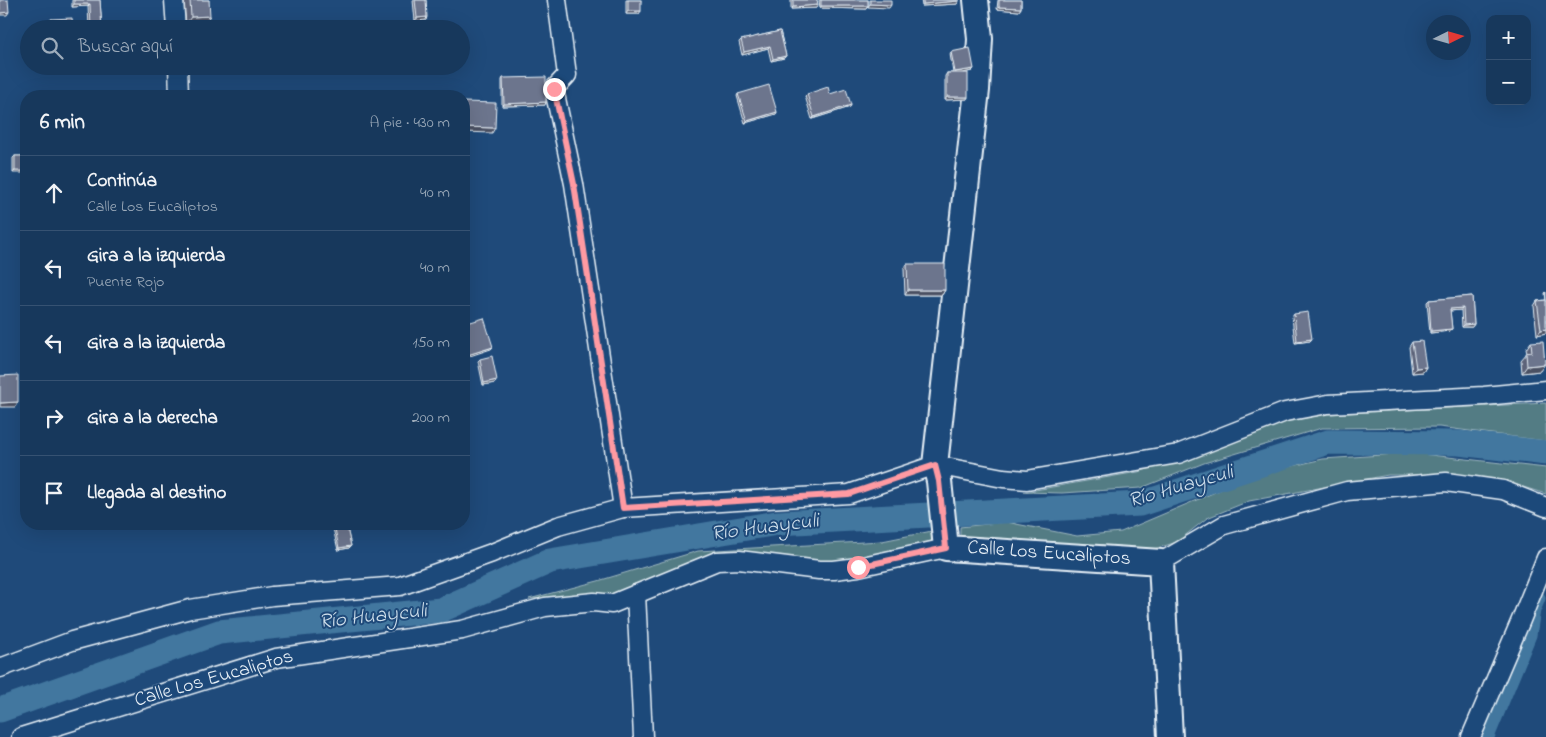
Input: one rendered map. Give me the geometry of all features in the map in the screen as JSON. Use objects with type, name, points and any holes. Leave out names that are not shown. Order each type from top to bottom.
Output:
[{"type":"street","points":[[174,0],[175,20]]},
{"type":"street","points":[[557,0],[567,75],[554,89],[574,184],[623,508]]},
{"type":"street","points":[[945,541],[937,473],[977,90],[980,38],[976,0]]},
{"type":"street","points":[[178,75],[179,90]]},
{"type":"street","points":[[0,668],[72,641],[190,609],[272,596],[400,586],[492,553],[558,526],[623,508],[849,494],[937,473],[1027,480],[1178,454],[1285,412],[1328,404],[1484,396],[1546,390]]},
{"type":"street","points":[[1170,737],[1161,562],[1224,525],[1347,491],[1446,482],[1503,490],[1546,507]]},
{"type":"street","name":"Calle Los Eucaliptos","points":[[21,737],[276,658],[462,630],[546,607],[594,602],[612,604],[717,561],[739,560],[819,570],[834,570],[858,567],[945,541],[960,548],[1161,562]]},
{"type":"street","points":[[1471,737],[1546,558]]},
{"type":"street","points":[[636,594],[643,737]]},
{"type":"green space","points":[[1546,403],[1546,441],[1439,427],[1322,428],[1204,463],[1141,488],[1062,493],[1024,492],[1138,472],[1213,450],[1288,421],[1327,414]]},
{"type":"green space","points":[[1412,453],[1546,468],[1546,494],[1517,485],[1454,475],[1388,475],[1249,501],[1207,518],[1177,542],[1154,549],[960,540],[960,527],[1006,522],[1077,536],[1121,532],[1258,474],[1323,459]]},
{"type":"green space","points":[[937,530],[937,540],[834,564],[714,555],[610,595],[529,599],[598,581],[698,551],[882,541]]},
{"type":"building","points":[[0,0],[8,0],[9,12],[0,13]]},
{"type":"building","points":[[74,0],[100,0],[101,20],[91,20],[90,4],[74,4]]},
{"type":"building","points":[[190,0],[209,0],[210,16],[191,17]]},
{"type":"building","points":[[415,0],[426,0],[427,17],[417,18]]},
{"type":"building","points":[[628,0],[641,0],[641,11],[628,11]]},
{"type":"building","points":[[793,0],[817,0],[818,5],[793,7]]},
{"type":"building","points":[[821,0],[868,0],[868,6],[821,6]]},
{"type":"building","points":[[870,0],[891,0],[891,5],[870,4]]},
{"type":"building","points":[[923,0],[959,0],[959,1],[923,4]]},
{"type":"building","points":[[999,0],[1021,0],[1021,8],[999,7]]},
{"type":"building","points":[[72,18],[72,20],[51,20]]},
{"type":"building","points":[[780,31],[786,56],[773,59],[770,46],[744,52],[741,40]]},
{"type":"building","points":[[970,48],[974,69],[955,72],[951,52]]},
{"type":"building","points":[[947,73],[968,73],[968,97],[947,97]]},
{"type":"building","points":[[546,77],[546,102],[504,104],[503,78]]},
{"type":"building","points":[[769,85],[777,112],[747,121],[738,94]]},
{"type":"building","points":[[828,87],[830,94],[846,89],[851,105],[814,117],[807,94]]},
{"type":"building","points":[[470,102],[496,103],[495,128],[470,127]]},
{"type":"building","points":[[15,156],[20,156],[20,171],[15,171]]},
{"type":"building","points":[[907,264],[945,264],[945,290],[908,290]]},
{"type":"building","points":[[1472,296],[1474,324],[1464,325],[1463,308],[1450,309],[1452,329],[1431,331],[1429,300]]},
{"type":"building","points":[[1546,300],[1546,329],[1541,330],[1537,301]]},
{"type":"building","points":[[1308,312],[1312,339],[1297,341],[1294,314]]},
{"type":"building","points":[[484,318],[493,347],[470,354],[470,322]]},
{"type":"building","points":[[1422,341],[1426,367],[1416,368],[1412,342]]},
{"type":"building","points":[[1543,341],[1545,364],[1527,366],[1526,353],[1532,352],[1531,342]]},
{"type":"building","points":[[492,356],[497,380],[484,383],[480,359]]},
{"type":"building","points":[[18,375],[18,402],[0,403],[0,376]]},
{"type":"building","points":[[335,530],[347,530],[351,546],[339,548]]},
{"type":"waterway","name":"Río Huayculi","points":[[0,710],[219,632],[441,610],[550,561],[777,523],[1140,504],[1328,442],[1459,443],[1546,453]]},
{"type":"waterway","name":"Río Huayculi","points":[[1544,453],[1546,457]]},
{"type":"waterway","points":[[1487,737],[1529,635],[1533,610],[1538,598]]},
{"type":"route","points":[[554,89],[574,184],[623,508],[849,494],[885,480],[935,465],[939,481],[946,548],[858,567]]}]
